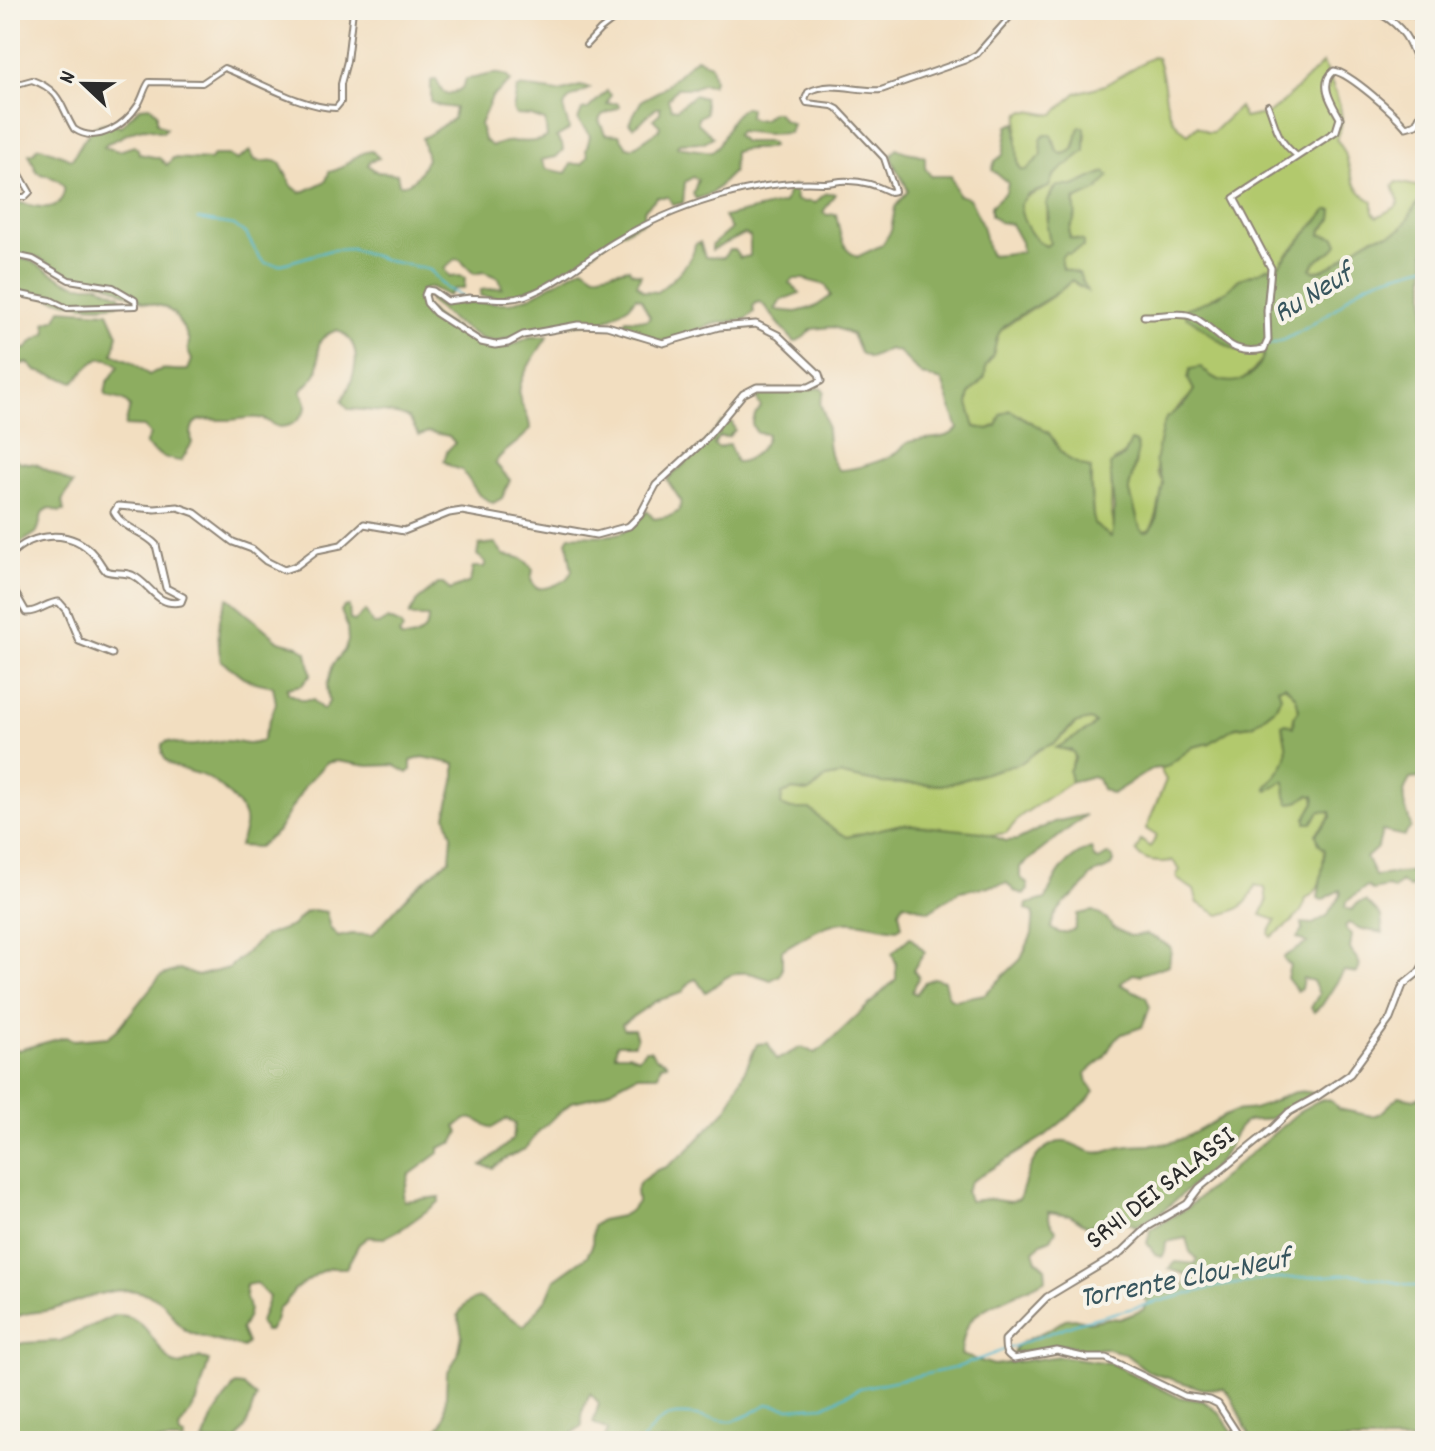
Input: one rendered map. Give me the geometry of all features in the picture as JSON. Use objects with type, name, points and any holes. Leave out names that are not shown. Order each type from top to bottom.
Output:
[{"type":"street","points":[[10,86],[32,80],[46,86],[62,101],[74,129],[92,135],[114,128],[128,117],[149,82],[202,83],[224,68],[320,107],[336,108],[341,102],[353,10]]},
{"type":"street","points":[[586,45],[626,10]]},
{"type":"street","points":[[10,555],[19,546],[41,536],[66,539],[88,549],[106,571],[128,574],[157,597],[173,604],[181,602],[183,597],[166,588],[156,545],[121,522],[114,512],[118,506],[178,507],[195,513],[233,542],[252,549],[284,570],[296,566],[317,550],[341,545],[364,524],[404,531],[462,511],[596,535],[629,526],[640,515],[656,485],[705,440],[743,394],[757,387],[809,387],[821,381],[819,374],[778,335],[756,324],[719,327],[663,343],[607,326],[578,325],[532,333],[508,343],[495,345],[481,342],[436,313],[427,303],[427,290],[447,301],[470,298],[504,301],[524,296],[567,275],[615,241],[664,215],[696,203],[760,187],[812,181],[850,181],[895,191],[880,153],[838,109],[807,103],[805,96],[808,92],[833,85],[867,91],[881,90],[966,60],[977,54],[1016,10]]},
{"type":"street","points":[[1379,10],[1398,23],[1404,32],[1425,81]]},
{"type":"street","points":[[1394,10],[1425,18]]},
{"type":"street","points":[[1144,316],[1166,317],[1177,313],[1192,316],[1241,352],[1264,349],[1268,340],[1271,268],[1234,198],[1336,131],[1340,118],[1327,92],[1326,82],[1334,71],[1350,77],[1408,128],[1416,124],[1425,104]]},
{"type":"street","points":[[1268,105],[1275,131],[1296,155]]},
{"type":"street","points":[[10,157],[30,192],[25,197],[10,197]]},
{"type":"street","points":[[10,254],[33,259],[69,280],[113,287],[135,300],[136,306],[67,308],[51,300],[10,292]]},
{"type":"street","points":[[10,584],[26,612],[59,602],[66,610],[79,641],[112,654]]},
{"type":"street","name":"SR41 DEI SALASSI","points":[[1242,1441],[1218,1404],[1210,1400],[1184,1396],[1106,1358],[1087,1358],[1057,1351],[1014,1359],[1007,1356],[1005,1340],[1047,1297],[1122,1252],[1149,1226],[1187,1204],[1199,1188],[1289,1112],[1350,1074],[1390,1019],[1403,985],[1419,972],[1425,962]]},
{"type":"green space","points":[[1152,57],[1157,58],[1161,69],[1172,118],[1188,134],[1197,126],[1213,132],[1239,107],[1244,118],[1269,113],[1323,63],[1341,111],[1342,120],[1336,139],[1342,146],[1356,186],[1373,202],[1373,212],[1377,217],[1396,207],[1399,202],[1393,186],[1397,182],[1425,188],[1425,197],[1397,231],[1373,237],[1328,268],[1311,270],[1315,262],[1335,249],[1329,236],[1321,235],[1332,219],[1333,211],[1325,212],[1275,269],[1239,279],[1227,291],[1212,297],[1187,317],[1253,354],[1264,352],[1263,358],[1241,381],[1223,383],[1208,376],[1188,379],[1194,390],[1165,422],[1162,432],[1157,468],[1163,483],[1162,493],[1149,531],[1144,532],[1140,528],[1129,489],[1136,461],[1127,452],[1114,461],[1111,483],[1112,538],[1094,524],[1091,469],[1070,460],[1049,433],[1020,415],[988,429],[975,427],[968,404],[970,393],[994,351],[997,334],[1072,280],[1080,288],[1063,269],[1061,258],[1070,238],[1069,227],[1075,217],[1075,200],[1086,195],[1105,172],[1074,186],[1053,189],[1048,209],[1050,243],[1046,247],[1040,244],[1023,219],[1022,199],[1049,187],[1057,173],[1080,153],[1086,134],[1077,137],[1072,151],[1062,154],[1057,151],[1054,140],[1042,139],[1042,155],[1026,171],[1021,170],[1017,142],[1020,113],[1054,114],[1076,93],[1105,85]]},
{"type":"green space","points":[[696,58],[711,65],[712,85],[677,88],[668,99],[671,108],[677,109],[694,95],[704,98],[706,113],[698,118],[698,123],[713,137],[704,142],[679,143],[677,147],[712,152],[732,119],[745,107],[750,108],[749,117],[753,120],[764,119],[777,112],[783,120],[792,124],[789,133],[739,131],[736,135],[743,142],[770,142],[772,146],[734,152],[733,172],[711,194],[696,199],[693,194],[698,179],[693,177],[685,182],[683,203],[673,205],[668,197],[657,197],[644,210],[645,221],[610,238],[583,261],[542,285],[501,299],[480,296],[481,290],[502,288],[499,278],[484,272],[474,274],[455,259],[444,269],[450,277],[465,278],[464,289],[454,289],[448,296],[431,287],[422,290],[422,304],[434,315],[482,345],[507,347],[530,337],[548,336],[528,366],[519,391],[530,429],[495,463],[510,480],[502,498],[493,503],[479,495],[462,470],[444,461],[447,451],[455,443],[449,436],[429,432],[419,435],[404,416],[348,409],[342,401],[354,372],[355,353],[346,336],[337,330],[322,338],[318,347],[317,372],[301,392],[306,406],[298,420],[280,427],[259,418],[199,421],[192,427],[192,443],[181,461],[162,456],[149,448],[145,444],[150,435],[144,427],[125,426],[130,407],[124,401],[105,394],[107,383],[119,366],[112,360],[99,359],[74,382],[36,371],[28,363],[10,365],[10,350],[26,349],[47,333],[45,323],[56,319],[61,309],[108,312],[118,334],[113,354],[133,362],[149,375],[164,370],[188,370],[192,360],[185,331],[174,314],[165,307],[143,302],[106,283],[66,275],[38,258],[10,252],[10,200],[47,207],[60,202],[64,191],[59,181],[37,172],[29,154],[37,148],[72,159],[91,130],[103,123],[121,126],[140,107],[150,106],[157,113],[157,123],[166,128],[163,132],[139,129],[104,147],[119,151],[134,146],[139,154],[159,158],[167,165],[173,158],[210,160],[213,155],[228,155],[237,160],[250,151],[255,160],[280,163],[292,186],[301,193],[326,181],[329,172],[372,151],[379,158],[368,165],[377,172],[397,174],[399,184],[405,184],[416,177],[427,159],[422,138],[453,119],[455,108],[431,102],[431,81],[436,79],[448,95],[462,89],[466,79],[501,74],[511,81],[492,97],[480,124],[484,140],[492,146],[547,137],[545,121],[516,115],[513,110],[517,90],[522,87],[559,92],[580,86],[590,88],[571,98],[565,105],[569,130],[556,137],[563,150],[556,157],[541,160],[546,169],[566,173],[571,164],[582,164],[588,156],[586,151],[590,136],[578,120],[582,110],[588,109],[607,91],[611,95],[607,104],[617,103],[620,107],[602,115],[599,120],[605,134],[619,135],[627,147],[632,148],[659,130],[660,126],[653,119],[660,113],[660,107],[637,125],[633,127],[629,123],[642,100],[661,90]]},
{"type":"green space","points":[[1016,123],[1018,165],[1021,170],[1026,170],[1042,155],[1041,139],[1045,135],[1051,135],[1057,151],[1068,153],[1074,147],[1080,126],[1085,128],[1085,151],[1053,176],[1049,187],[1027,195],[1020,205],[1028,229],[1046,246],[1050,243],[1046,204],[1057,186],[1074,186],[1105,172],[1109,176],[1098,190],[1075,200],[1075,215],[1069,234],[1070,238],[1083,241],[1083,247],[1065,253],[1061,258],[1063,269],[1079,273],[1087,291],[1072,280],[1056,294],[1004,327],[986,365],[985,377],[970,393],[968,404],[975,427],[988,429],[997,426],[1001,415],[1010,410],[1049,433],[1070,460],[1091,469],[1094,524],[1111,537],[1114,513],[1110,465],[1124,456],[1131,441],[1136,443],[1138,449],[1129,489],[1140,528],[1144,532],[1149,531],[1156,521],[1163,483],[1155,462],[1162,429],[1166,418],[1184,405],[1194,390],[1188,379],[1190,369],[1201,367],[1219,380],[1238,381],[1255,371],[1264,352],[1241,351],[1223,343],[1187,317],[1184,313],[1187,308],[1220,294],[1242,278],[1268,267],[1275,269],[1327,210],[1333,210],[1332,219],[1322,229],[1321,235],[1335,237],[1338,244],[1316,261],[1311,269],[1314,271],[1330,266],[1366,241],[1398,231],[1425,197],[1425,801],[1422,801],[1421,778],[1410,779],[1404,793],[1404,803],[1411,827],[1404,836],[1382,831],[1378,847],[1366,858],[1375,876],[1415,871],[1418,875],[1414,886],[1409,888],[1401,882],[1393,890],[1388,887],[1372,890],[1367,886],[1346,902],[1345,908],[1352,910],[1358,903],[1366,901],[1381,916],[1383,933],[1349,923],[1345,926],[1352,934],[1350,949],[1359,963],[1357,973],[1344,971],[1314,1012],[1311,1008],[1319,994],[1313,981],[1303,978],[1301,989],[1297,991],[1287,978],[1290,965],[1284,957],[1307,943],[1297,938],[1303,929],[1302,923],[1313,924],[1328,915],[1341,893],[1340,890],[1322,900],[1318,898],[1325,850],[1316,834],[1331,817],[1331,812],[1320,811],[1312,823],[1306,823],[1315,802],[1314,796],[1289,803],[1285,782],[1268,790],[1266,788],[1287,754],[1282,725],[1286,723],[1293,727],[1299,710],[1296,697],[1285,685],[1278,688],[1281,696],[1276,707],[1253,725],[1235,727],[1210,743],[1193,747],[1166,767],[1152,769],[1112,794],[1102,789],[1098,779],[1093,776],[1071,782],[1069,771],[1075,755],[1071,750],[1056,748],[1091,728],[1095,723],[1090,720],[1074,724],[1055,743],[1022,762],[946,785],[881,783],[842,775],[826,778],[809,792],[793,790],[782,794],[781,805],[791,809],[810,809],[827,825],[847,837],[902,824],[983,832],[1006,841],[1017,840],[1054,822],[1086,815],[1020,867],[1020,877],[1028,890],[1024,894],[1014,891],[1007,883],[960,891],[929,911],[904,903],[899,911],[902,926],[897,929],[843,922],[798,940],[782,950],[782,970],[771,980],[738,973],[705,992],[696,979],[682,993],[656,1001],[622,1024],[624,1029],[634,1029],[637,1039],[634,1044],[617,1044],[615,1054],[638,1058],[645,1050],[650,1050],[667,1064],[661,1065],[658,1075],[637,1075],[598,1096],[572,1102],[539,1131],[525,1149],[493,1168],[482,1166],[513,1139],[515,1124],[507,1119],[492,1128],[470,1118],[461,1122],[456,1127],[459,1132],[454,1142],[439,1148],[439,1153],[409,1175],[403,1196],[404,1201],[440,1197],[439,1202],[384,1238],[368,1237],[359,1244],[346,1268],[330,1268],[320,1272],[294,1290],[285,1304],[278,1308],[269,1331],[264,1331],[260,1322],[269,1297],[256,1283],[246,1285],[249,1308],[241,1329],[247,1343],[243,1347],[189,1332],[159,1300],[134,1291],[108,1292],[10,1320],[10,1048],[18,1050],[65,1037],[74,1040],[108,1037],[118,1029],[160,976],[180,969],[197,976],[229,968],[264,936],[292,926],[305,912],[326,912],[330,928],[338,937],[372,935],[413,890],[450,859],[452,835],[446,816],[455,764],[423,757],[411,761],[408,773],[394,765],[326,763],[306,784],[277,832],[258,847],[239,846],[245,819],[238,805],[208,778],[178,768],[162,753],[162,744],[168,741],[191,745],[262,741],[276,703],[273,686],[250,681],[221,661],[219,628],[228,598],[279,641],[307,652],[311,674],[302,685],[287,688],[288,693],[302,700],[313,700],[323,710],[329,702],[327,686],[333,664],[348,641],[347,626],[341,611],[344,607],[349,606],[350,620],[355,621],[365,611],[373,624],[378,625],[388,619],[401,625],[401,638],[416,636],[424,631],[428,622],[428,617],[409,615],[417,601],[438,584],[450,590],[470,582],[473,567],[484,567],[486,562],[477,555],[479,545],[495,543],[504,555],[527,562],[533,570],[531,580],[536,588],[562,582],[572,571],[567,541],[570,536],[618,533],[626,531],[647,511],[654,519],[679,511],[681,501],[667,480],[696,453],[722,422],[732,422],[735,430],[728,437],[718,437],[714,445],[719,448],[729,444],[736,462],[756,453],[764,444],[767,434],[757,433],[752,425],[761,407],[756,398],[757,391],[822,388],[820,404],[826,422],[830,455],[839,470],[879,461],[909,442],[947,436],[958,429],[942,381],[922,375],[899,352],[889,349],[870,358],[860,353],[852,334],[833,327],[812,329],[795,342],[761,302],[755,303],[754,312],[746,319],[714,324],[667,341],[626,329],[626,319],[646,320],[650,317],[641,299],[636,297],[629,306],[601,323],[551,326],[496,342],[482,339],[453,321],[429,301],[429,293],[446,302],[509,303],[531,296],[583,267],[595,275],[629,268],[631,272],[641,275],[637,285],[643,291],[657,292],[680,271],[690,258],[695,244],[700,242],[705,257],[723,258],[729,250],[734,250],[740,258],[750,256],[750,237],[745,234],[712,250],[712,245],[731,229],[724,217],[784,203],[794,185],[796,200],[801,202],[815,203],[826,194],[835,194],[823,212],[836,214],[844,244],[857,257],[882,245],[891,231],[895,207],[908,191],[892,160],[891,155],[897,148],[925,157],[925,168],[931,176],[951,176],[958,195],[969,198],[973,205],[991,255],[1022,252],[1021,242],[1011,224],[999,222],[991,215],[991,206],[1006,192],[1008,183],[992,170],[995,161],[1003,155],[1008,126]],"holes":[[[793,279],[826,285],[831,296],[815,307],[796,312],[775,310],[781,300],[800,293],[789,283]]]},
{"type":"green space","points":[[10,256],[31,261],[78,285],[99,285],[120,295],[123,302],[81,305],[10,290]]},
{"type":"green space","points":[[10,456],[20,462],[36,464],[73,484],[62,501],[64,511],[46,510],[36,533],[10,550]]},
{"type":"green space","points":[[1285,685],[1296,697],[1299,710],[1293,727],[1282,725],[1286,758],[1267,786],[1274,788],[1285,782],[1289,803],[1314,796],[1315,802],[1306,818],[1315,818],[1320,811],[1328,811],[1332,815],[1316,834],[1325,850],[1316,890],[1306,898],[1298,916],[1271,937],[1269,933],[1276,920],[1261,915],[1267,902],[1265,888],[1255,885],[1250,898],[1242,906],[1219,915],[1198,903],[1194,890],[1177,879],[1180,870],[1173,861],[1147,860],[1136,851],[1141,840],[1150,847],[1157,836],[1146,829],[1166,780],[1160,769],[1193,747],[1210,743],[1232,728],[1253,725],[1276,707],[1281,696],[1278,688]]},
{"type":"green space","points":[[1079,721],[1095,723],[1091,728],[1057,748],[1074,754],[1069,771],[1071,782],[1022,815],[1006,833],[991,835],[902,824],[847,837],[827,825],[810,809],[791,809],[780,805],[782,794],[814,789],[826,778],[842,775],[881,783],[946,785],[1022,762],[1055,743]]},
{"type":"green space","points":[[1091,848],[1094,858],[1099,860],[1107,855],[1112,856],[1114,861],[1108,868],[1090,876],[1056,914],[1051,928],[1060,933],[1072,931],[1078,914],[1093,911],[1107,919],[1112,927],[1130,936],[1145,934],[1166,944],[1171,949],[1169,965],[1139,975],[1133,974],[1120,984],[1146,997],[1150,1007],[1142,1027],[1122,1034],[1103,1059],[1086,1073],[1094,1092],[1087,1101],[1045,1136],[970,1182],[966,1191],[969,1201],[989,1199],[1009,1202],[1019,1199],[1034,1161],[1045,1148],[1059,1142],[1097,1153],[1129,1146],[1166,1144],[1236,1111],[1257,1108],[1293,1093],[1315,1094],[1271,1118],[1245,1122],[1219,1162],[1164,1210],[1136,1226],[1107,1217],[1087,1226],[1070,1215],[1048,1212],[1056,1230],[1051,1239],[1041,1243],[1034,1251],[1037,1260],[1045,1267],[1046,1279],[978,1313],[967,1326],[961,1355],[994,1365],[1060,1356],[1110,1363],[1178,1397],[1204,1401],[1220,1414],[1239,1441],[604,1441],[608,1430],[593,1423],[599,1403],[590,1393],[582,1412],[582,1426],[562,1441],[406,1441],[416,1436],[427,1438],[442,1424],[447,1373],[458,1355],[462,1335],[458,1315],[465,1306],[480,1298],[524,1326],[547,1298],[555,1279],[587,1256],[592,1246],[593,1226],[601,1220],[621,1216],[631,1210],[637,1202],[636,1191],[640,1182],[686,1152],[727,1109],[757,1044],[768,1043],[777,1060],[801,1047],[815,1053],[824,1047],[896,979],[896,963],[892,953],[910,937],[925,952],[913,970],[919,977],[912,992],[916,994],[925,982],[934,978],[944,981],[948,996],[954,1000],[985,994],[1021,959],[1032,934],[1034,913],[1026,909],[1027,904],[1046,899],[1063,868],[1075,856]]},
{"type":"green space","points":[[1399,1096],[1414,1099],[1425,1096],[1425,1441],[1252,1441],[1231,1396],[1223,1388],[1203,1389],[1149,1372],[1125,1354],[1105,1348],[1083,1350],[1064,1344],[1013,1354],[1016,1346],[1065,1319],[1089,1322],[1120,1319],[1143,1310],[1147,1302],[1140,1289],[1145,1287],[1167,1292],[1183,1289],[1188,1275],[1169,1269],[1176,1262],[1196,1264],[1197,1259],[1190,1252],[1186,1238],[1166,1242],[1162,1257],[1156,1255],[1147,1243],[1151,1229],[1187,1208],[1301,1110],[1326,1099],[1338,1109],[1372,1116],[1381,1113]]},
{"type":"green space","points":[[115,1315],[126,1316],[142,1325],[173,1363],[180,1365],[200,1357],[209,1361],[197,1402],[179,1429],[180,1435],[185,1437],[184,1441],[10,1441],[10,1347],[23,1343],[60,1341]]},
{"type":"green space","points":[[234,1385],[243,1386],[256,1397],[246,1427],[236,1441],[203,1441],[213,1417]]},
{"type":"waterway","name":"Ru Neuf","points":[[198,219],[234,225],[246,234],[265,263],[279,265],[331,250],[352,249],[430,270],[446,288],[462,296]]},
{"type":"waterway","name":"Ru Neuf","points":[[1268,345],[1306,328],[1370,283],[1425,266]]},
{"type":"waterway","name":"Torrente Clou-Neuf","points":[[642,1441],[669,1416],[732,1421],[767,1404],[789,1408],[824,1406],[860,1388],[955,1368],[1079,1322],[1215,1287],[1263,1280],[1354,1274],[1425,1288]]}]
